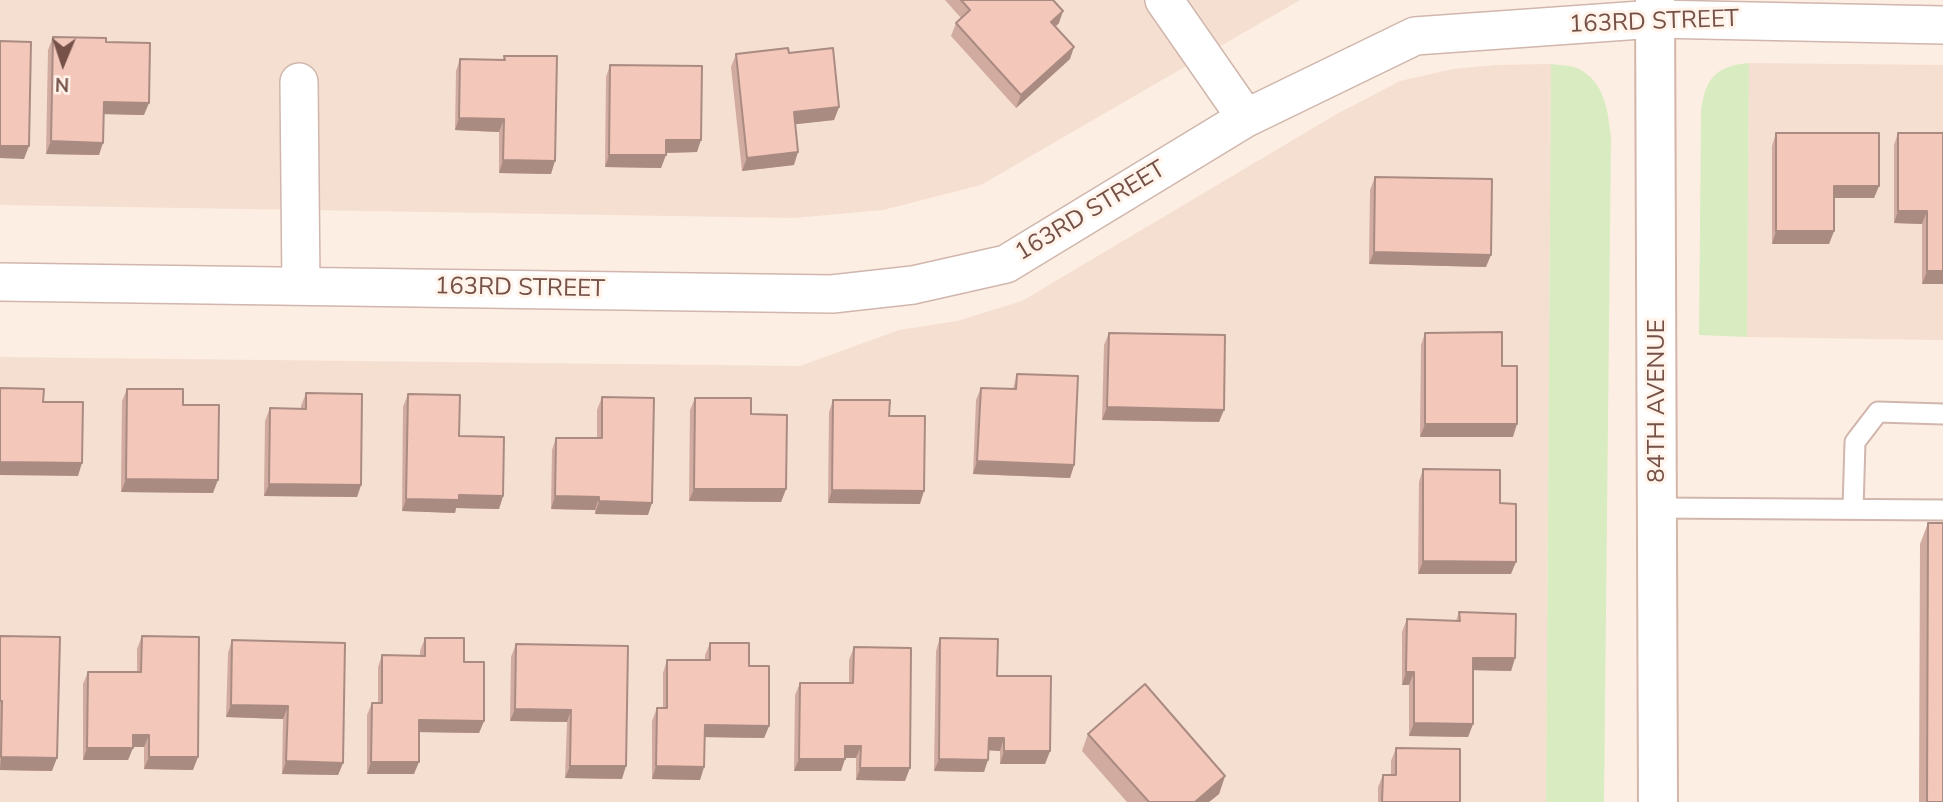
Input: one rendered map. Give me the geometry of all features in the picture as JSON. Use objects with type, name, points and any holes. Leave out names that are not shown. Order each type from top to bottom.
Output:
[{"type":"street","points":[[1164,0],[1246,118]]},
{"type":"street","name":"163RD STREET","points":[[0,282],[832,294],[913,285],[1006,264],[1246,118],[1415,36],[1655,9],[1943,25]]},
{"type":"street","name":"84TH AVENUE","points":[[1655,9],[1658,802]]},
{"type":"street","points":[[299,82],[301,286]]},
{"type":"lane","points":[[1853,509],[1855,442],[1878,412],[1943,414]]},
{"type":"lane","points":[[1658,508],[1943,510]]},
{"type":"shaded area","points":[[0,0],[1300,0],[981,185],[883,210],[794,218],[0,205]]},
{"type":"shaded area","points":[[1749,63],[1943,65],[1943,340],[1747,337]]},
{"type":"shaded area","points":[[1551,64],[1546,802],[0,802],[0,357],[800,366],[899,330],[957,321],[1022,301],[1335,115],[1400,81],[1453,69]]},
{"type":"green space","points":[[1749,63],[1747,337],[1699,335],[1703,101],[1709,83],[1720,71]]},
{"type":"green space","points":[[1551,64],[1576,68],[1595,82],[1604,98],[1611,137],[1604,802],[1546,802]]},
{"type":"building","points":[[961,0],[1053,0],[1063,11],[1051,22],[1074,47],[1021,95],[956,23],[970,10]]},
{"type":"building","points":[[53,37],[106,38],[106,42],[150,43],[149,103],[104,102],[103,143],[51,141]]},
{"type":"building","points":[[0,41],[31,42],[29,146],[0,146]]},
{"type":"building","points":[[788,48],[789,53],[833,48],[839,107],[794,112],[798,152],[747,158],[736,54]]},
{"type":"building","points":[[504,56],[557,56],[555,161],[503,160],[504,119],[459,118],[460,59],[505,60]]},
{"type":"building","points":[[610,65],[702,66],[701,140],[666,140],[666,155],[609,155]]},
{"type":"building","points":[[1776,133],[1879,133],[1879,186],[1834,186],[1834,231],[1776,231]]},
{"type":"building","points":[[1898,133],[1943,133],[1943,271],[1927,271],[1927,211],[1898,211]]},
{"type":"building","points":[[1375,177],[1492,179],[1491,255],[1374,252]]},
{"type":"building","points":[[1502,332],[1502,366],[1517,366],[1517,424],[1425,424],[1425,333]]},
{"type":"building","points":[[1109,333],[1225,335],[1224,410],[1107,407]]},
{"type":"building","points":[[1017,374],[1078,376],[1074,465],[977,461],[981,388],[1016,389]]},
{"type":"building","points":[[0,388],[44,389],[43,402],[83,402],[82,463],[0,462]]},
{"type":"building","points":[[127,389],[183,389],[183,405],[219,405],[218,480],[126,479]]},
{"type":"building","points":[[306,393],[362,394],[361,485],[269,484],[270,408],[306,409]]},
{"type":"building","points":[[408,394],[460,395],[459,436],[504,437],[503,496],[459,495],[459,500],[406,499]]},
{"type":"building","points":[[602,397],[654,398],[652,503],[599,501],[599,497],[555,496],[556,438],[602,438]]},
{"type":"building","points":[[695,398],[751,398],[751,414],[787,415],[786,489],[694,489]]},
{"type":"building","points":[[833,400],[890,400],[889,416],[925,416],[924,491],[832,490]]},
{"type":"building","points":[[1423,469],[1500,470],[1500,503],[1516,504],[1516,562],[1423,561]]},
{"type":"building","points":[[1928,523],[1943,523],[1943,802],[1927,802]]},
{"type":"building","points":[[1459,612],[1516,614],[1515,658],[1473,658],[1473,724],[1414,723],[1414,672],[1406,672],[1407,619],[1460,621]]},
{"type":"building","points":[[0,636],[60,637],[57,758],[1,757]]},
{"type":"building","points":[[142,636],[199,637],[198,757],[149,757],[149,735],[133,735],[133,748],[87,748],[88,672],[141,672]]},
{"type":"building","points":[[425,638],[464,638],[464,662],[484,662],[484,721],[419,720],[419,762],[371,762],[372,703],[382,703],[382,655],[425,656]]},
{"type":"building","points":[[940,638],[998,639],[997,676],[1051,676],[1050,751],[1004,751],[1004,738],[989,738],[988,760],[939,759]]},
{"type":"building","points":[[232,640],[345,643],[343,763],[286,761],[288,706],[231,705]]},
{"type":"building","points":[[710,643],[749,643],[749,666],[769,666],[769,726],[705,725],[704,767],[656,766],[657,708],[667,708],[667,660],[710,660]]},
{"type":"building","points":[[516,644],[628,646],[626,766],[570,766],[571,710],[515,709]]},
{"type":"building","points":[[854,647],[911,648],[910,768],[860,768],[861,746],[845,746],[845,759],[799,759],[800,683],[853,683]]},
{"type":"building","points":[[1145,684],[1225,776],[1195,802],[1149,802],[1088,734]]},
{"type":"building","points":[[1396,748],[1460,749],[1460,802],[1382,802],[1383,775],[1396,775]]}]
